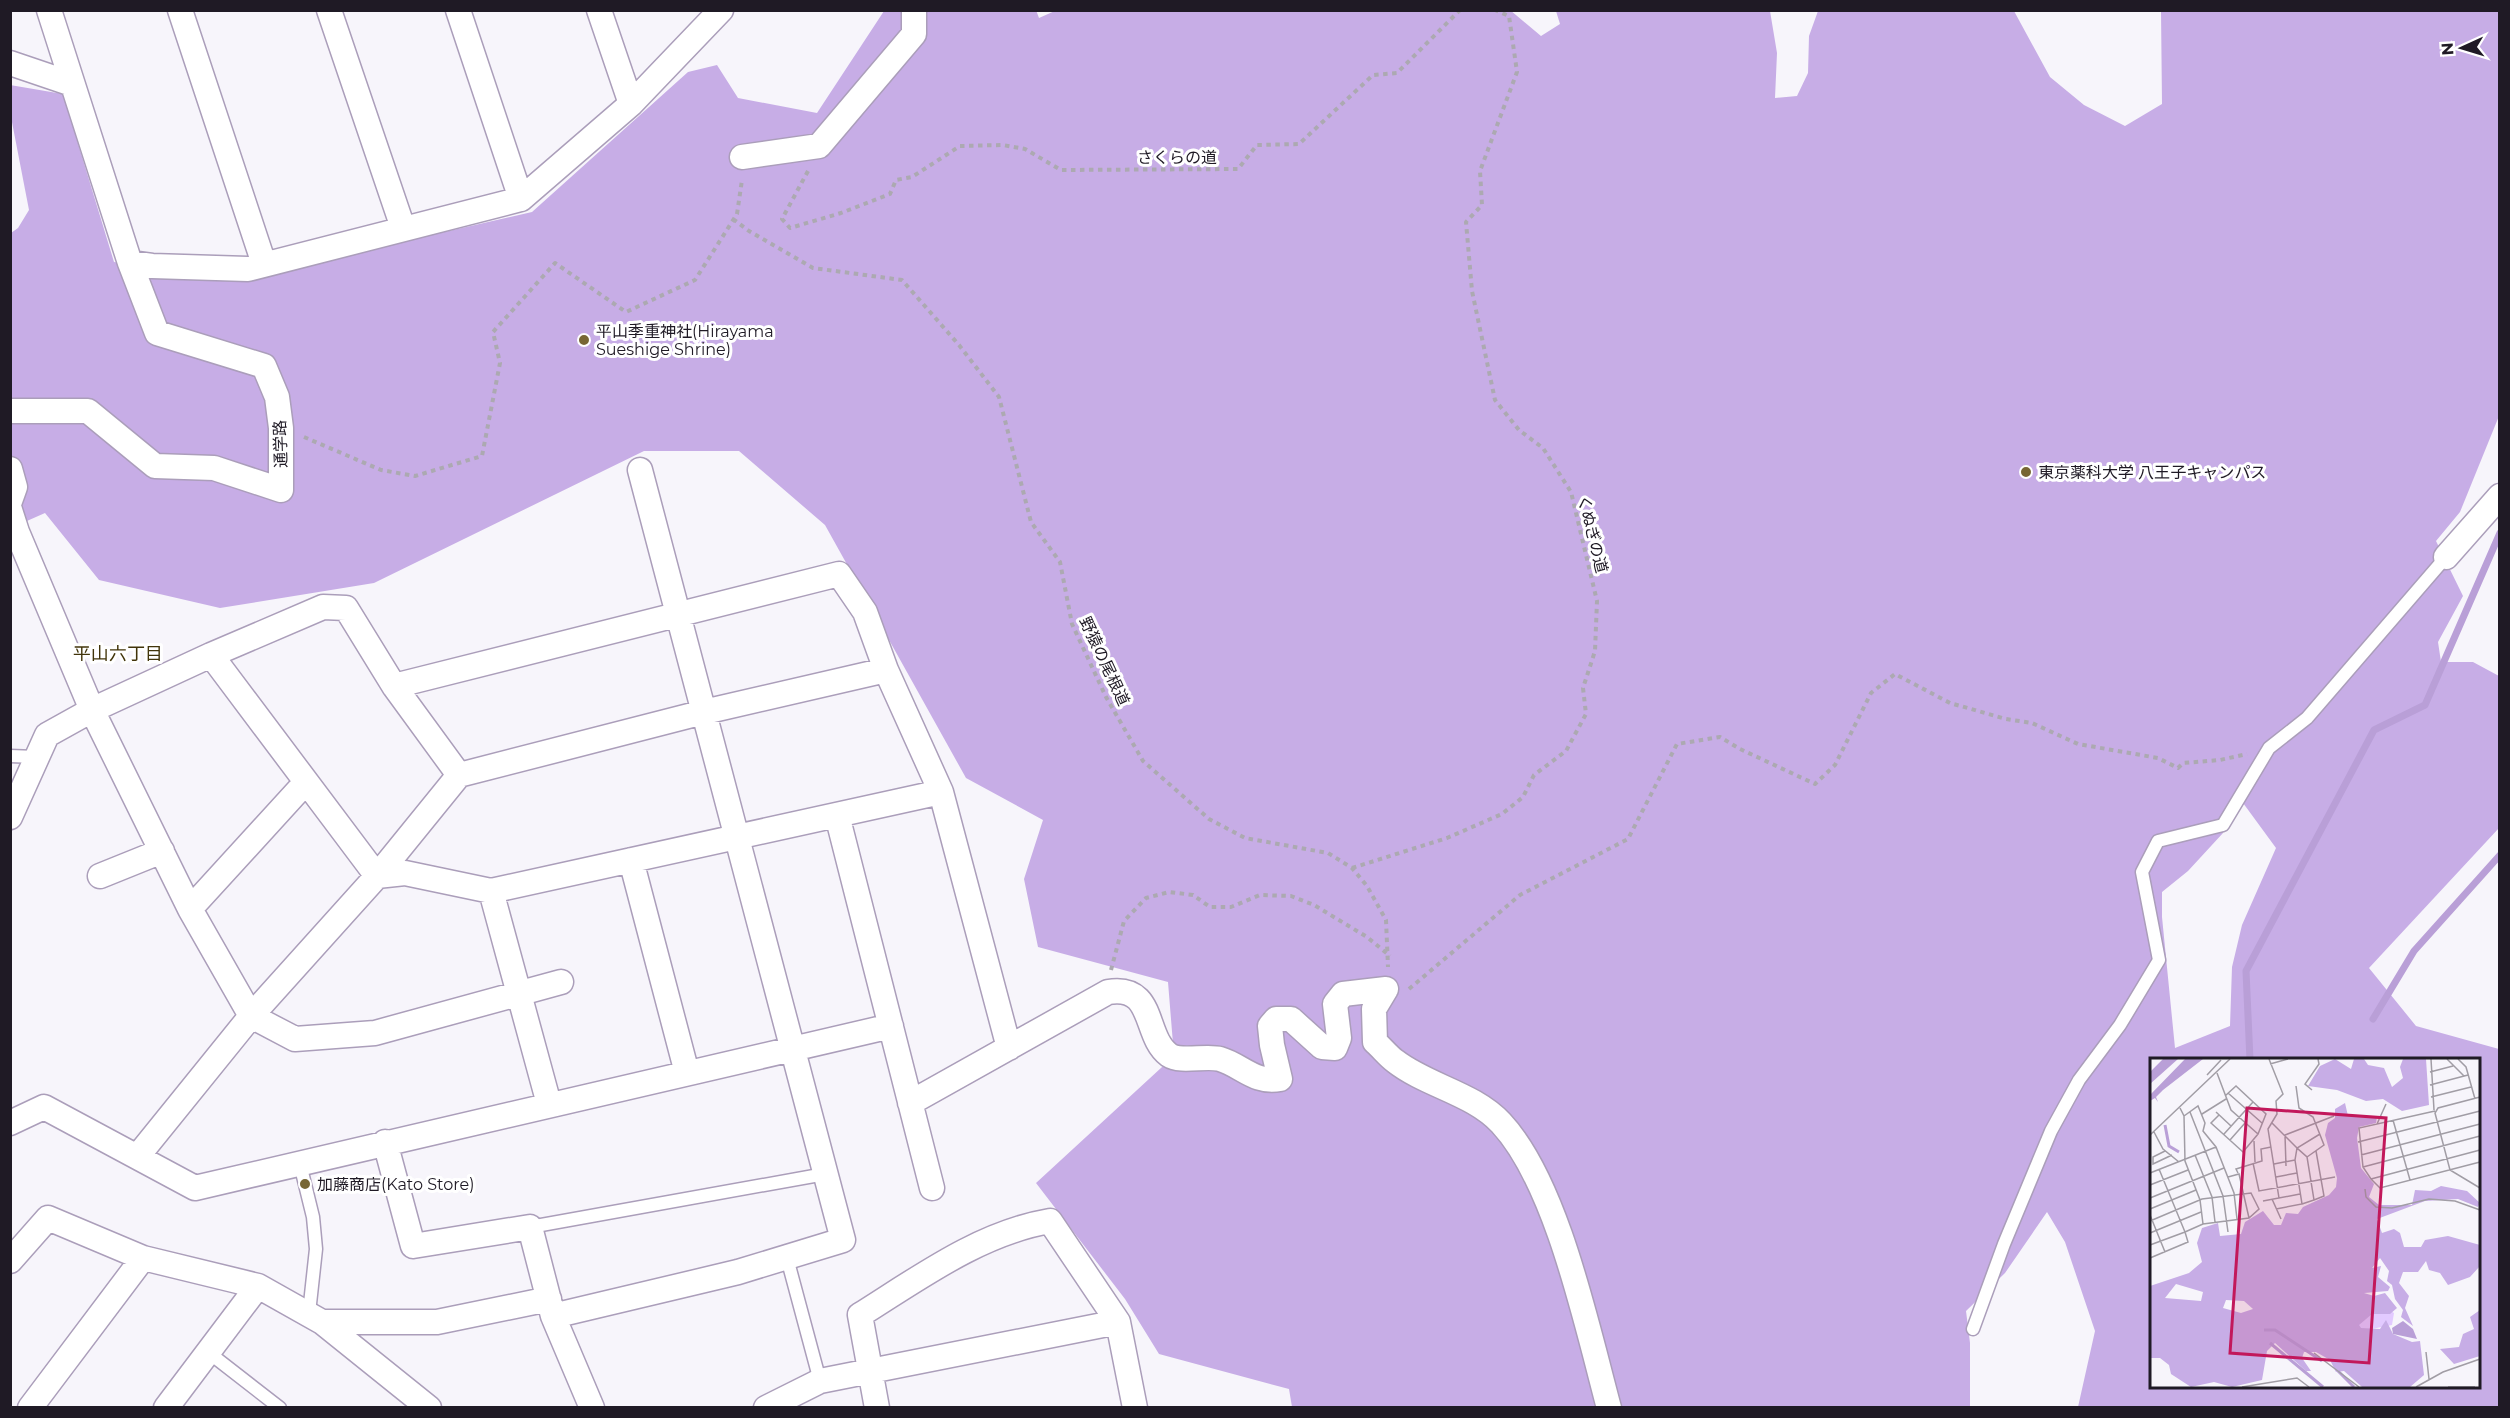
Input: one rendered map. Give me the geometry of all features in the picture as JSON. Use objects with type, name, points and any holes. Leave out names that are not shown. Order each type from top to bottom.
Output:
[{"type":"street","points":[[49,10],[130,263],[152,266],[248,269],[521,199],[631,104],[721,10]]},
{"type":"street","points":[[180,10],[264,264]]},
{"type":"street","points":[[329,10],[403,228]]},
{"type":"street","points":[[458,10],[521,199]]},
{"type":"street","points":[[599,10],[631,104]]},
{"type":"street","points":[[742,157],[819,146],[914,34],[914,10]]},
{"type":"street","points":[[10,63],[72,84]]},
{"type":"street","name":"通学路","points":[[10,411],[88,411],[155,466],[214,468],[281,490],[281,428],[277,397],[264,366],[157,333],[130,263]]},
{"type":"street","points":[[10,469],[15,487],[10,501]]},
{"type":"street","points":[[315,1317],[437,1322],[551,1308],[787,1258],[843,1240],[640,470]]},
{"type":"street","points":[[2446,557],[2499,496]]},
{"type":"street","points":[[14,521],[92,710],[190,909],[251,1016],[296,1039],[375,1033],[561,982]]},
{"type":"street","points":[[394,686],[839,574],[865,612],[886,670],[941,792],[1009,1048]]},
{"type":"street","points":[[10,817],[46,735],[92,710],[322,607],[346,608],[394,686],[459,775]]},
{"type":"street","points":[[211,655],[377,876]]},
{"type":"street","points":[[137,1157],[251,1016],[377,876],[459,775],[704,712],[886,670]]},
{"type":"street","points":[[190,909],[306,782]]},
{"type":"street","points":[[377,876],[405,873],[491,891],[941,792]]},
{"type":"street","points":[[837,815],[932,1188]]},
{"type":"street","points":[[100,876],[162,851]]},
{"type":"street","points":[[630,860],[687,1073]]},
{"type":"street","points":[[491,891],[549,1104]]},
{"type":"street","points":[[1386,989],[1374,1009],[1376,1042],[1395,1062],[1473,1102],[1501,1123],[1532,1166],[1556,1228],[1580,1301],[1609,1407]]},
{"type":"street","points":[[910,1103],[1108,992],[1121,990],[1130,993],[1144,1005],[1164,1050],[1172,1057],[1221,1059],[1241,1071],[1270,1081],[1280,1079],[1270,1026],[1276,1019],[1292,1019],[1322,1047],[1335,1048],[1339,1038],[1335,1004],[1342,994],[1386,989]]},
{"type":"street","points":[[10,1123],[44,1107],[195,1188],[891,1026]]},
{"type":"street","points":[[386,1142],[412,1246],[530,1227],[551,1308],[592,1407]]},
{"type":"street","points":[[11,1259],[48,1218],[143,1258],[258,1286],[315,1317],[429,1407]]},
{"type":"street","points":[[878,1407],[860,1315],[959,1253],[1026,1225],[1050,1221],[1118,1322],[1135,1407]]},
{"type":"street","points":[[30,1407],[143,1258]]},
{"type":"street","points":[[166,1407],[258,1286]]},
{"type":"street","points":[[766,1407],[820,1382],[1118,1322]]},
{"type":"lane","points":[[1973,1329],[2004,1244],[2051,1131],[2079,1080],[2120,1024],[2159,960],[2142,872],[2158,841],[2223,825],[2269,748],[2307,718],[2446,557]]},
{"type":"lane","points":[[10,756],[36,757]]},
{"type":"lane","points":[[300,1164],[313,1217],[316,1249],[315,1317]]},
{"type":"lane","points":[[530,1227],[825,1174]]},
{"type":"lane","points":[[787,1258],[820,1382]]},
{"type":"lane","points":[[208,1352],[280,1407]]},
{"type":"path","name":"さくらの道","points":[[819,146],[802,184],[782,219],[790,228],[842,213],[890,194],[896,180],[912,177],[960,146],[1003,145],[1025,149],[1061,170],[1238,169],[1257,145],[1299,144],[1373,75],[1396,73],[1460,10]]},
{"type":"path","name":"くぬぎの道","points":[[1352,868],[1447,838],[1502,814],[1523,797],[1534,775],[1566,751],[1586,714],[1583,688],[1595,651],[1597,601],[1571,492],[1543,448],[1519,430],[1495,400],[1472,291],[1466,222],[1482,205],[1480,171],[1517,72],[1509,16],[1495,10]]},
{"type":"path","points":[[281,428],[381,470],[415,476],[482,456],[500,363],[493,332],[555,263],[626,312],[695,280],[737,214],[744,167],[742,157]]},
{"type":"path","name":"野猿の尾根道","points":[[733,219],[749,231],[813,268],[902,280],[959,345],[999,397],[1031,522],[1060,561],[1072,624],[1106,696],[1143,761],[1209,819],[1245,838],[1328,853],[1352,868],[1367,886],[1386,920],[1390,956],[1386,989]]},
{"type":"path","points":[[1375,1019],[1470,935],[1520,895],[1628,840],[1677,744],[1720,737],[1740,749],[1815,784],[1835,765],[1870,693],[1895,674],[1950,703],[2006,719],[2032,723],[2078,744],[2158,758],[2178,768],[2182,763],[2220,760],[2269,748]]},
{"type":"path","points":[[1108,992],[1108,976],[1119,946],[1124,921],[1146,898],[1169,892],[1192,895],[1210,907],[1231,907],[1260,895],[1291,896],[1314,904],[1367,937],[1390,956]]},
{"type":"shaded area","points":[[1036,10],[1039,18],[1057,10],[1510,10],[1541,36],[1560,24],[1556,11],[1770,11],[1777,53],[1775,98],[1797,96],[1808,73],[1809,36],[1818,11],[2014,11],[2050,77],[2084,105],[2125,126],[2162,104],[2161,11],[2499,11],[2499,416],[2460,512],[2436,541],[2463,596],[2438,642],[2441,662],[2473,662],[2499,676],[2499,828],[2369,968],[2416,1026],[2499,1049],[2499,1407],[2078,1407],[2095,1331],[2065,1242],[2047,1212],[2005,1273],[1966,1311],[1970,1343],[1970,1407],[1292,1407],[1289,1389],[1159,1354],[1125,1299],[1036,1183],[1174,1056],[1168,982],[1038,947],[1024,879],[1043,820],[966,778],[825,525],[739,451],[644,451],[374,583],[220,608],[99,580],[45,513],[11,528],[11,233],[18,228],[29,210],[11,117],[10,85],[63,94],[114,262],[230,281],[532,212],[688,72],[717,65],[738,98],[817,113],[884,11]],"holes":[[[2235,792],[2276,848],[2242,925],[2232,967],[2230,1026],[2175,1048],[2162,917],[2162,892],[2188,871],[2223,833]]]},
{"type":"waterway","points":[[2250,1058],[2246,971],[2374,730],[2425,705],[2500,533]]},
{"type":"waterway","points":[[2373,1019],[2414,951],[2500,855]]},
{"type":"place","name":"平山季重神社(Hirayama Sueshige Shrine)","points":[[584,340]]},
{"type":"place","name":"東京薬科大学 八王子キャンパス","points":[[2026,472]]},
{"type":"place","name":"加藤商店(Kato Store)","points":[[305,1184]]},
{"type":"district","name":"平山六丁目","points":[[118,654]]}]
